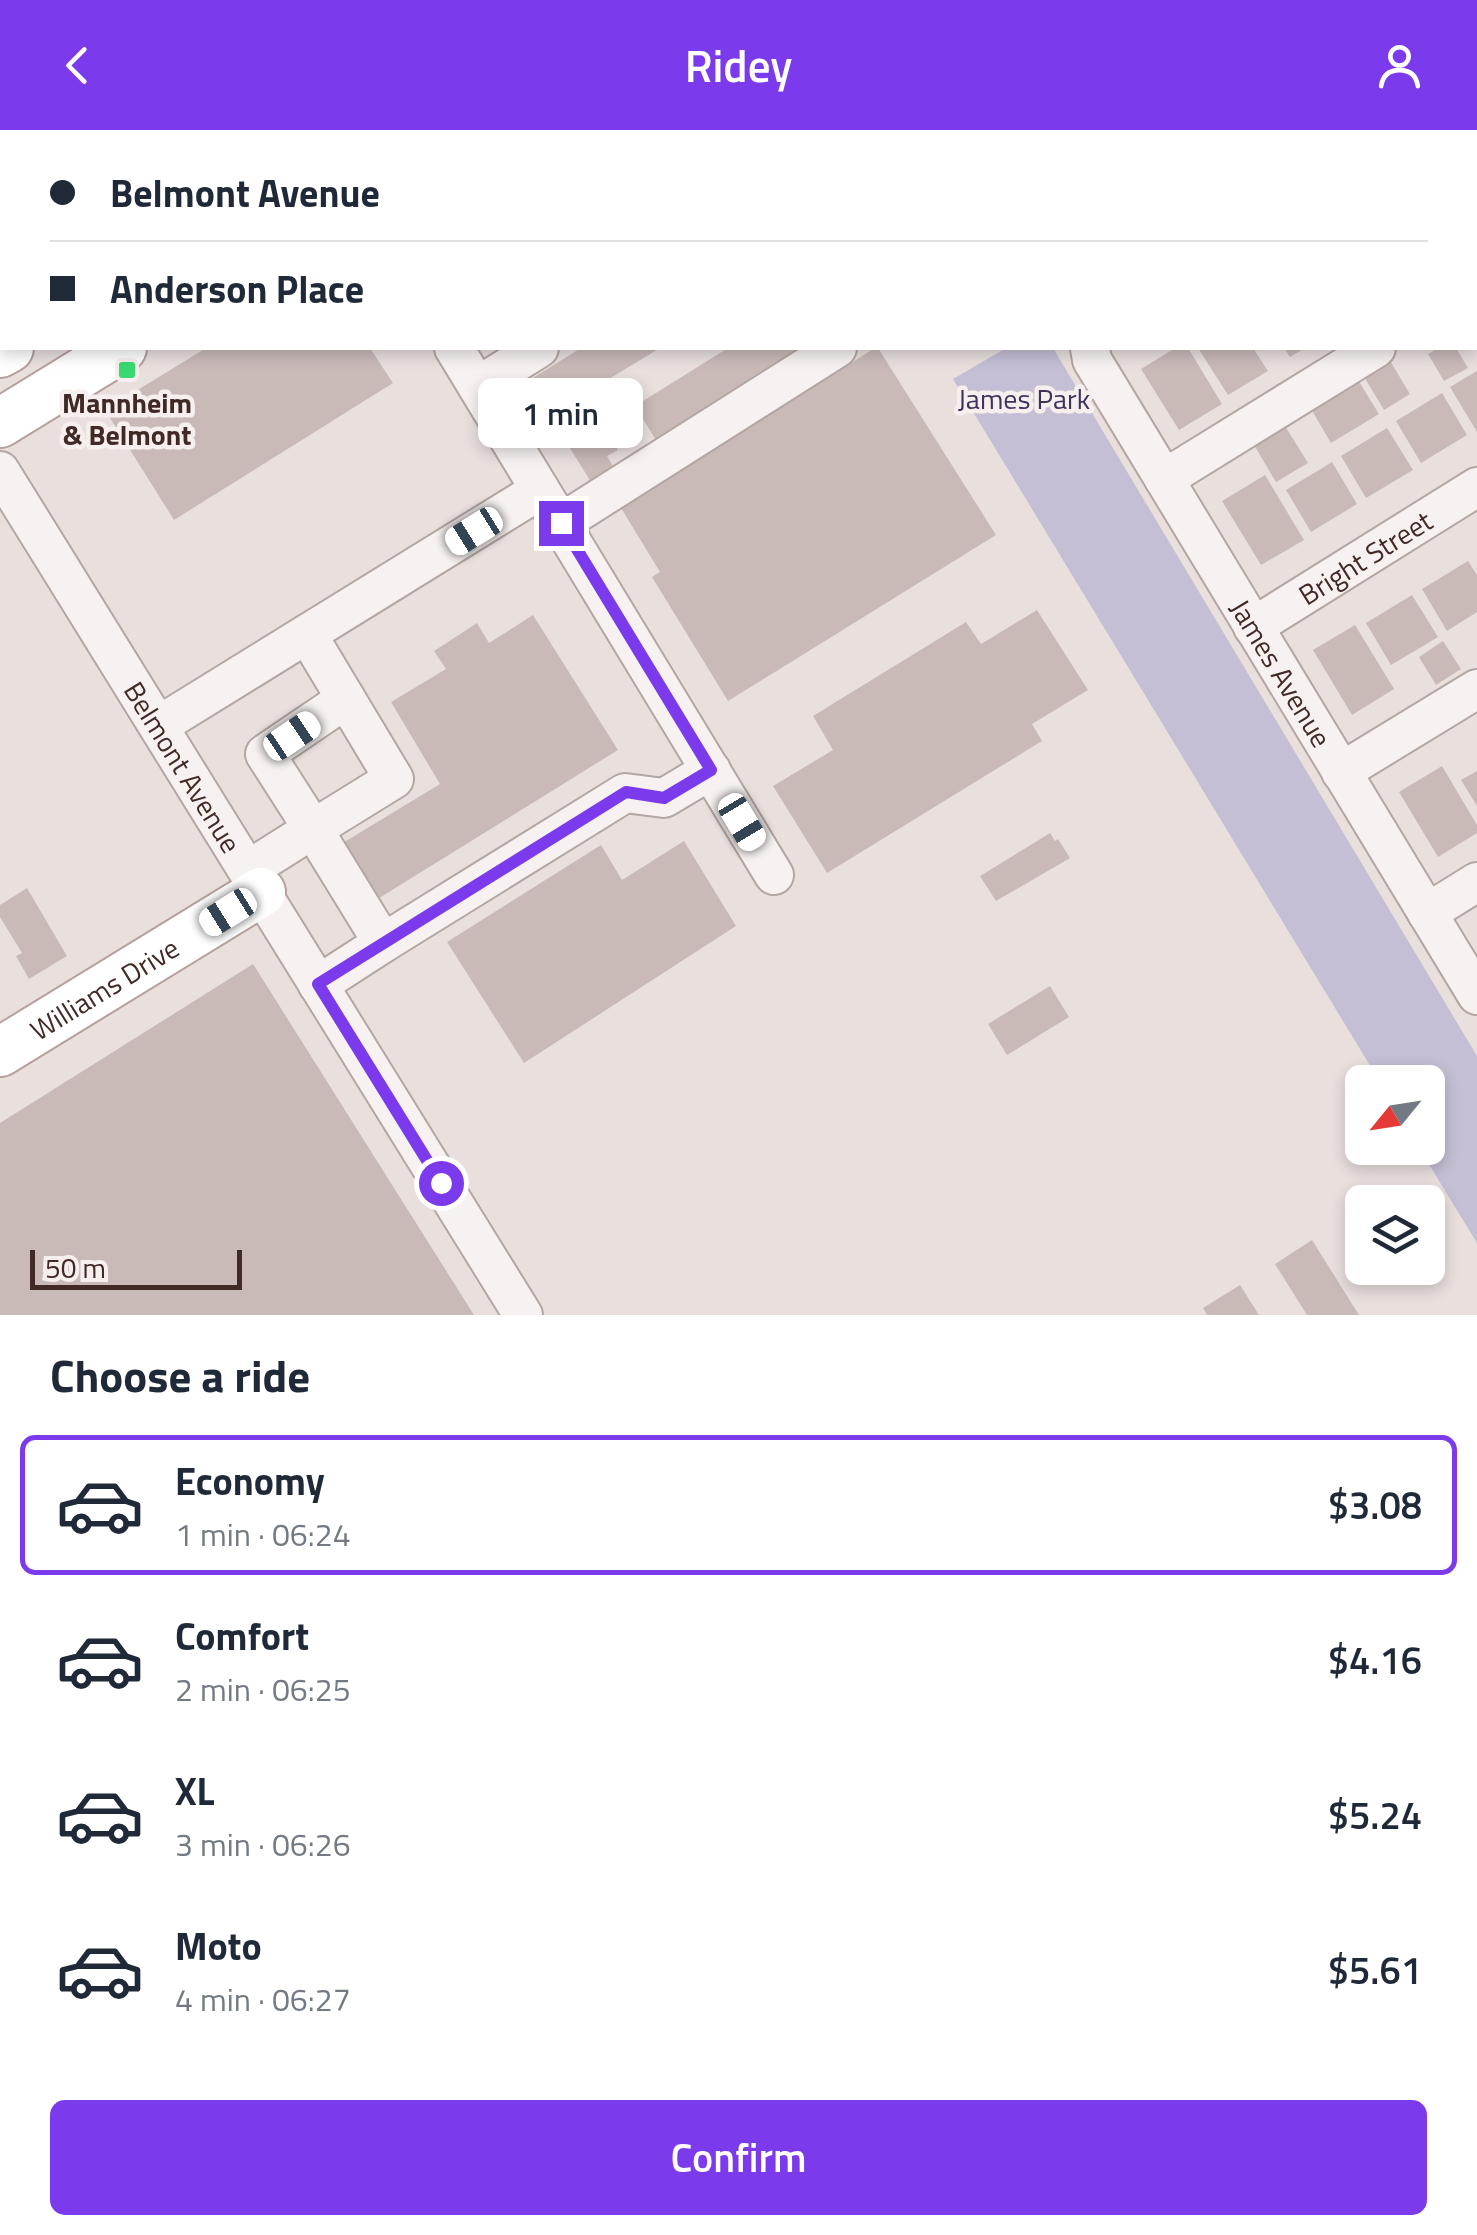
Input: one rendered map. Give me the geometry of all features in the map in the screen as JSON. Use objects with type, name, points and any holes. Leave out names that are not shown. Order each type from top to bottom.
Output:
[{"type":"main road","points":[[0,423],[119,350]]},
{"type":"main road","name":"Williams Drive","points":[[0,1052],[254,881]]},
{"type":"street","points":[[455,350],[774,874]]},
{"type":"street","points":[[478,386],[536,350]]},
{"type":"street","points":[[561,523],[834,350]]},
{"type":"street","name":"James Avenue","points":[[1090,350],[1092,360],[1477,995]]},
{"type":"street","points":[[1164,479],[1373,350]]},
{"type":"street","name":"Belmont Avenue","points":[[0,471],[523,1315]]},
{"type":"street","name":"Bright Street","points":[[1253,626],[1477,487]]},
{"type":"street","points":[[158,726],[540,490]]},
{"type":"street","points":[[254,881],[313,829],[394,779],[307,634]]},
{"type":"street","points":[[1341,772],[1477,690]]},
{"type":"street","points":[[346,699],[264,754],[383,943]]},
{"type":"street","points":[[318,984],[626,792],[664,798],[711,770]]},
{"type":"street","points":[[1427,912],[1477,882]]},
{"type":"green space","name":"James Park","points":[[1003,350],[1054,350],[1477,1056],[1477,1243],[1429,1165],[1445,1165],[1445,1065],[1370,1065],[953,379]]},
{"type":"building","points":[[203,350],[371,350],[393,383],[174,520],[105,410]]},
{"type":"building","points":[[578,350],[657,350],[584,394],[618,450],[607,456],[614,468],[591,482],[528,381]]},
{"type":"building","points":[[725,350],[805,350],[657,442],[635,406]]},
{"type":"building","points":[[872,350],[879,350],[996,535],[728,701],[652,577],[660,572],[621,508]]},
{"type":"building","points":[[1172,350],[1189,350],[1222,404],[1179,430],[1141,369]]},
{"type":"building","points":[[1199,350],[1254,350],[1268,371],[1228,395]]},
{"type":"building","points":[[1435,350],[1457,350],[1468,368],[1444,381],[1428,354]]},
{"type":"building","points":[[1389,359],[1410,394],[1384,410],[1363,375]]},
{"type":"building","points":[[1477,371],[1477,432],[1450,387]]},
{"type":"building","points":[[1358,380],[1379,414],[1331,443],[1311,409]]},
{"type":"building","points":[[1442,393],[1467,435],[1421,463],[1396,421]]},
{"type":"building","points":[[1285,426],[1308,463],[1276,482],[1254,445]]},
{"type":"building","points":[[1387,428],[1413,470],[1366,498],[1341,456]]},
{"type":"building","points":[[1332,462],[1357,504],[1311,532],[1286,490]]},
{"type":"building","points":[[1265,475],[1304,540],[1261,565],[1222,501]]},
{"type":"building","points":[[1468,561],[1477,575],[1477,612],[1447,631],[1422,589]]},
{"type":"building","points":[[1412,595],[1438,637],[1391,665],[1366,623]]},
{"type":"building","points":[[1037,610],[1088,690],[1032,724],[1042,741],[827,873],[773,786],[833,750],[813,716],[966,622],[981,644]]},
{"type":"building","points":[[533,615],[618,750],[376,900],[341,844],[440,784],[391,702],[446,669],[434,651],[477,623],[489,643]]},
{"type":"building","points":[[1355,625],[1394,689],[1352,715],[1313,650]]},
{"type":"building","points":[[1443,641],[1461,669],[1436,685],[1419,657]]},
{"type":"building","points":[[1442,766],[1477,825],[1477,833],[1438,857],[1399,792]]},
{"type":"building","points":[[1477,771],[1477,806],[1461,780]]},
{"type":"building","points":[[1050,833],[1070,858],[996,901],[980,876]]},
{"type":"building","points":[[684,841],[736,926],[524,1063],[447,942],[601,845],[622,880]]},
{"type":"building","points":[[27,888],[67,956],[29,979],[16,956],[22,953],[0,917],[0,905]]},
{"type":"building","points":[[253,964],[474,1315],[0,1315],[0,1123]]},
{"type":"building","points":[[1050,986],[1069,1017],[1007,1055],[988,1024]]},
{"type":"building","points":[[1312,1240],[1359,1315],[1307,1315],[1275,1264]]},
{"type":"building","points":[[1240,1285],[1259,1315],[1207,1315],[1203,1308]]},
{"type":"place","name":"Mannheim & Belmont","points":[[127,370]]},
{"type":"route","points":[[441,1183],[318,984],[626,792],[664,798],[711,770],[561,523]]}]
